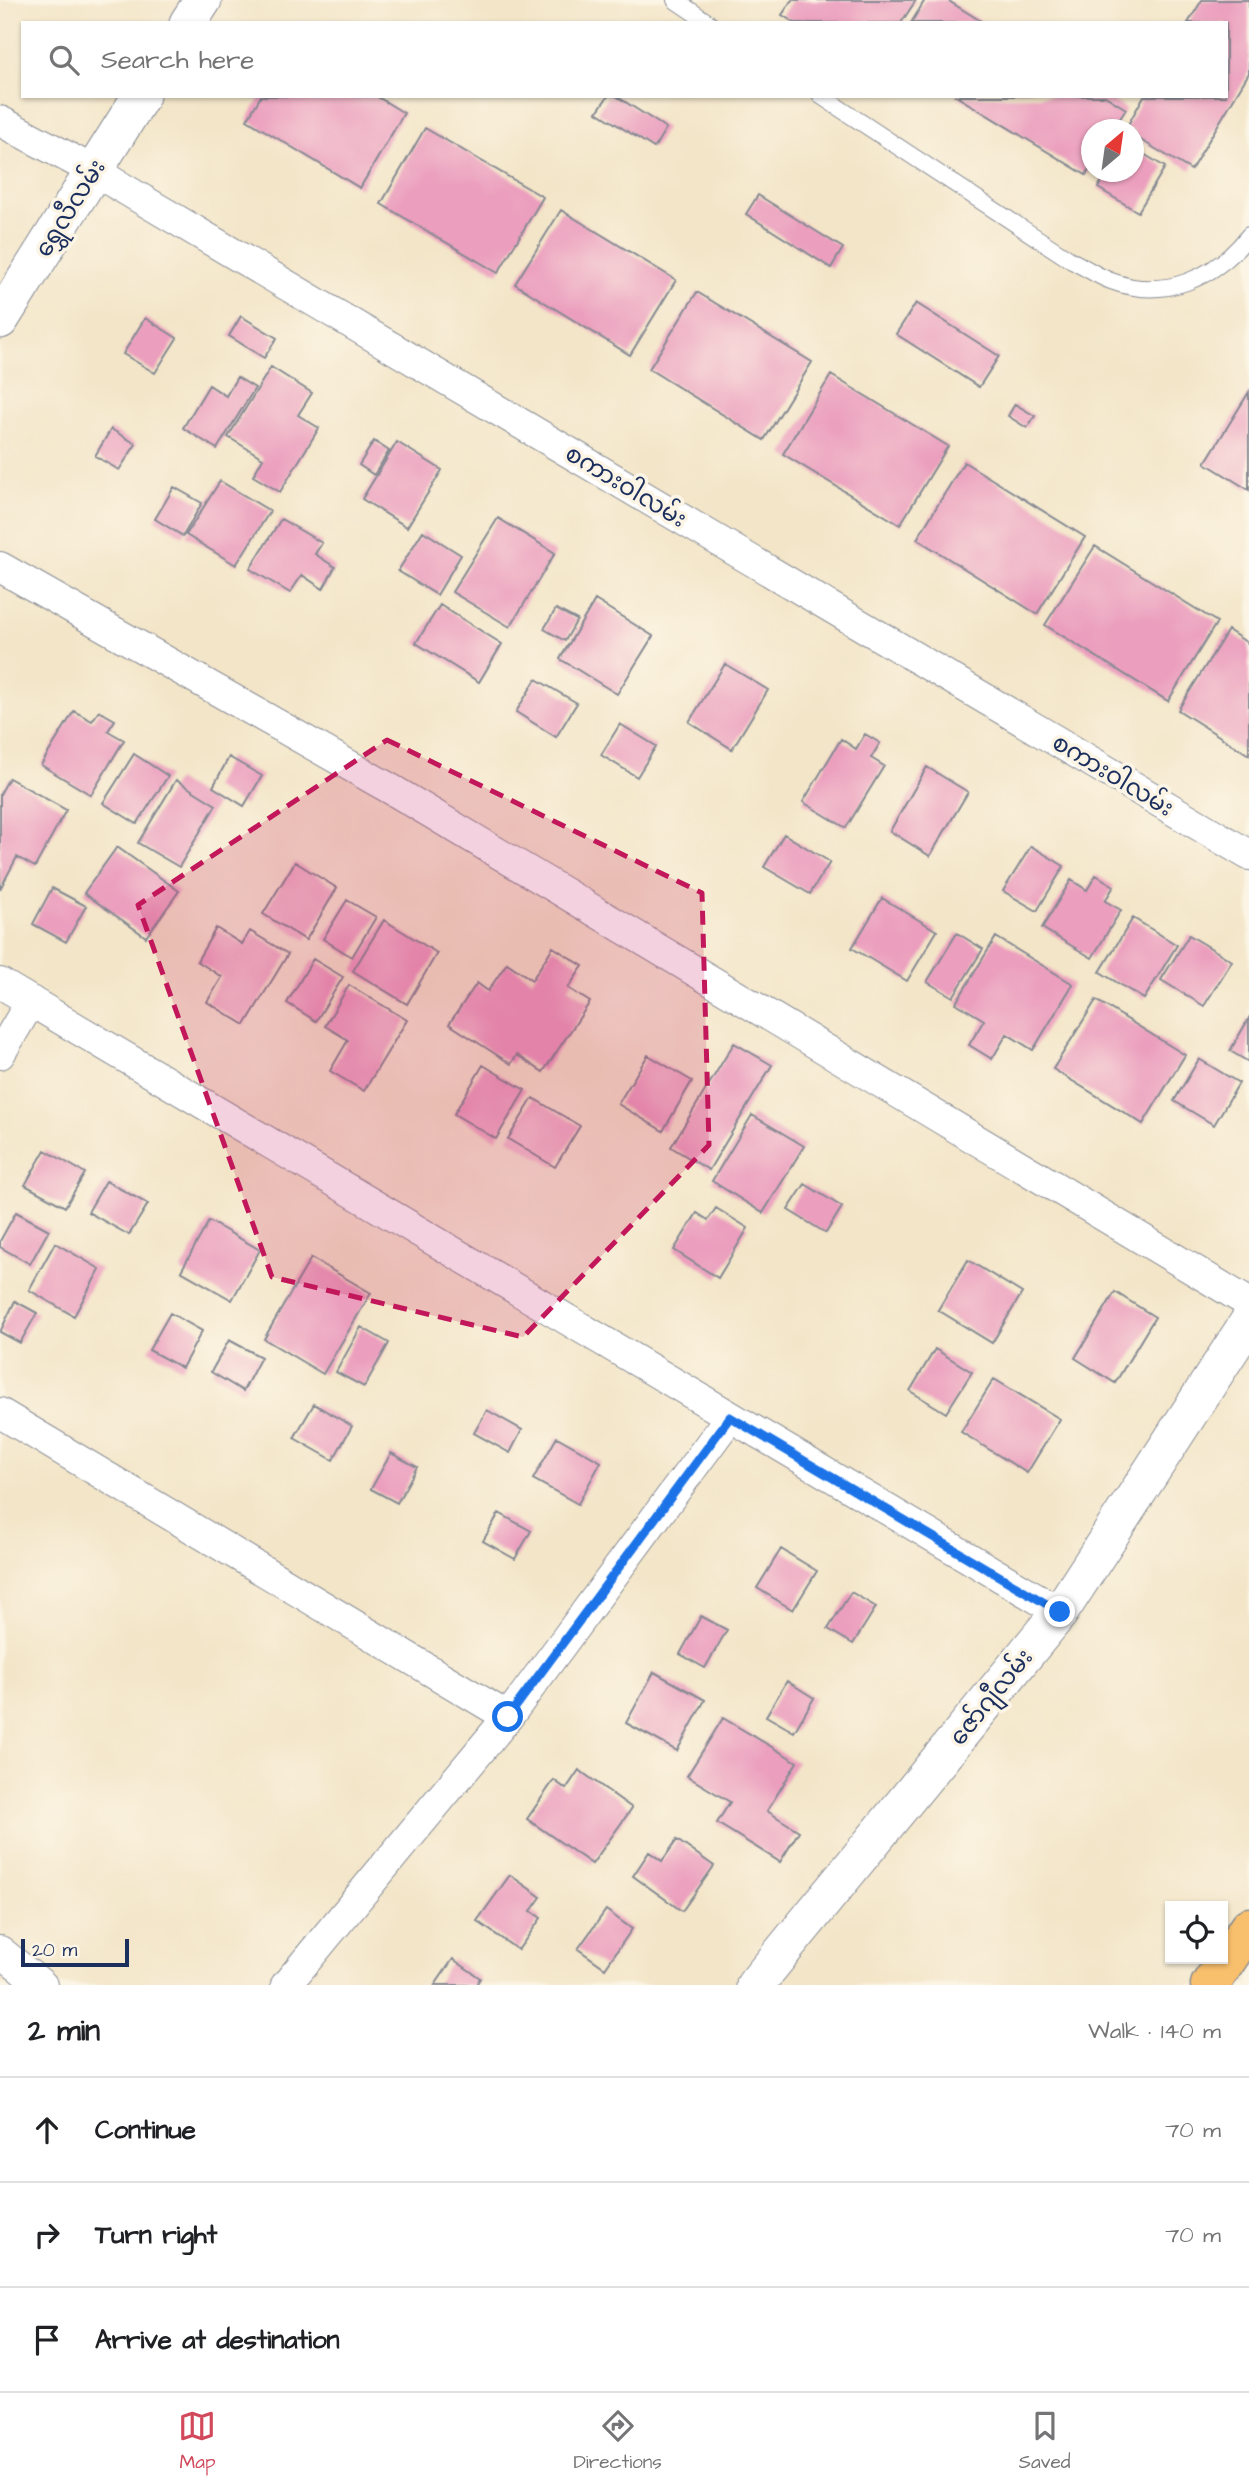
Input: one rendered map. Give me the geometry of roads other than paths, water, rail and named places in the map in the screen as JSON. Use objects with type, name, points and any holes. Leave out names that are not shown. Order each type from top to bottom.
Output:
[{"type":"main road","points":[[1210,1985],[1249,1927]]},
{"type":"street","points":[[189,21],[203,0]]},
{"type":"street","name":"ရွှေလီလမ်း","points":[[0,320],[140,98]]},
{"type":"street","name":"စကားဝါလမ်း","points":[[0,121],[94,171],[1249,855]]},
{"type":"street","points":[[0,567],[396,792],[1249,1303]]},
{"type":"street","points":[[0,983],[1060,1612]]},
{"type":"street","points":[[0,1054],[31,1001]]},
{"type":"street","name":"ဇော်ဂျီလမ်း","points":[[755,1985],[1060,1612],[1249,1321]]},
{"type":"street","points":[[0,1413],[508,1717]]},
{"type":"street","points":[[286,1985],[508,1717],[730,1417]]},
{"type":"street","points":[[0,1951],[42,1985]]},
{"type":"lane","points":[[675,0],[706,21]]},
{"type":"lane","points":[[824,98],[1072,261],[1111,281],[1152,290],[1185,285],[1214,270],[1249,235]]}]
